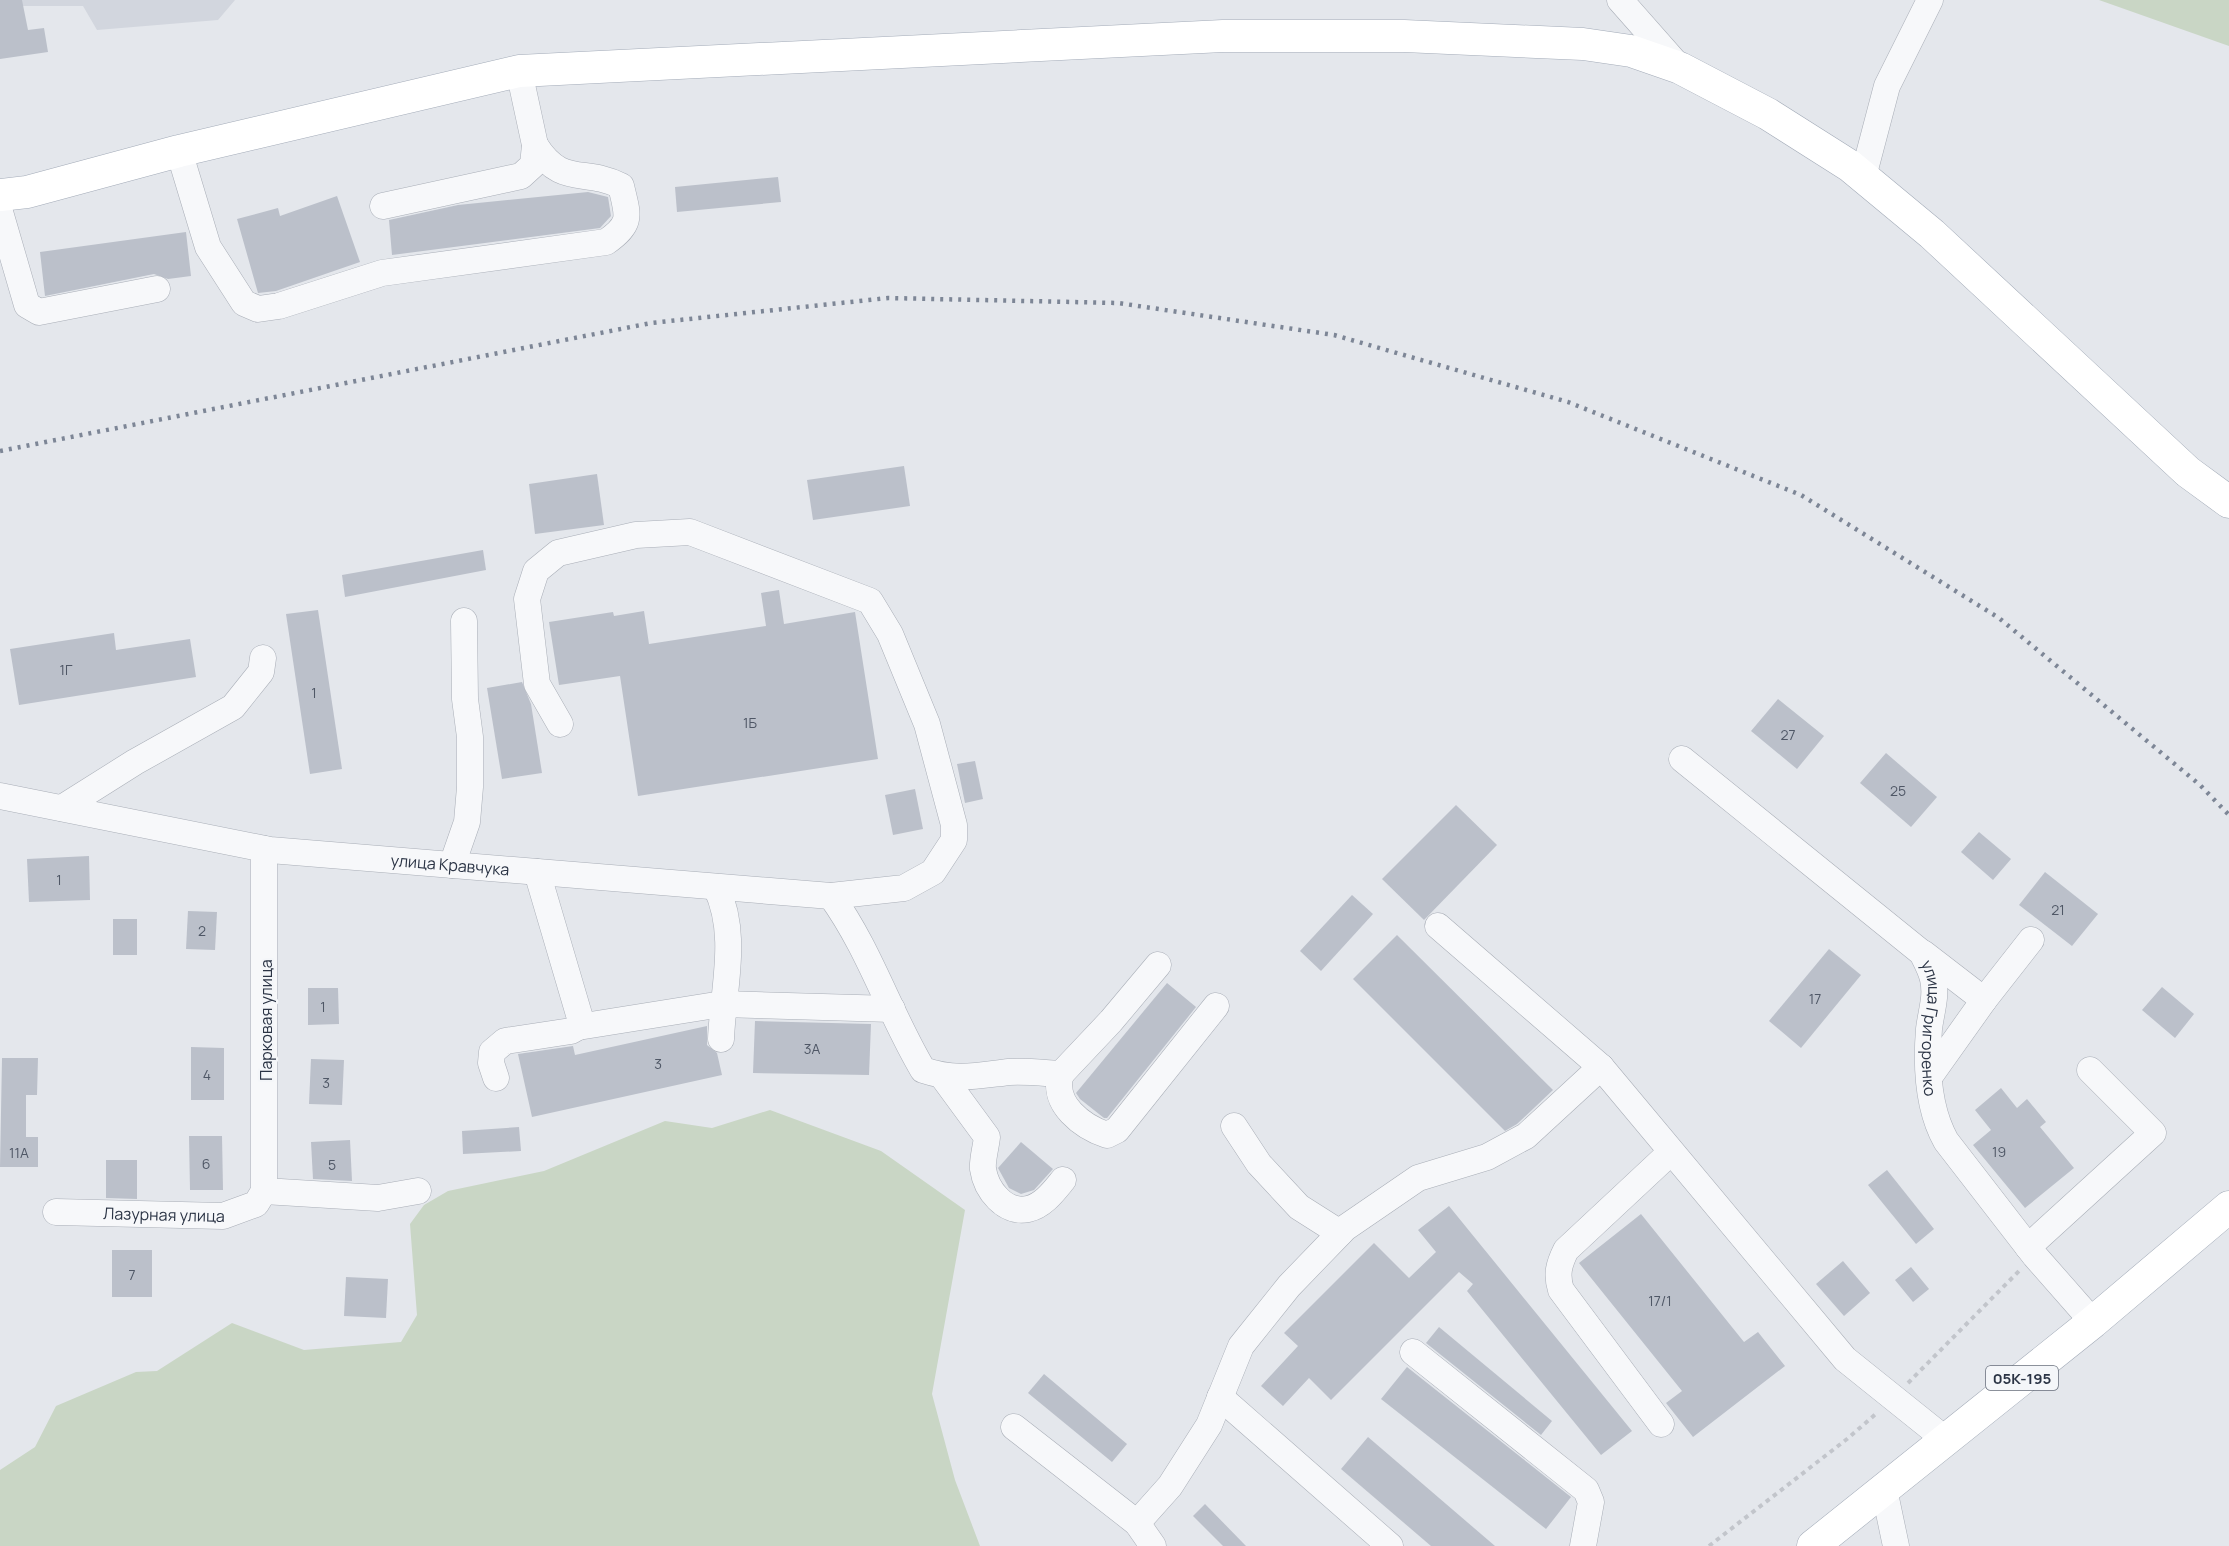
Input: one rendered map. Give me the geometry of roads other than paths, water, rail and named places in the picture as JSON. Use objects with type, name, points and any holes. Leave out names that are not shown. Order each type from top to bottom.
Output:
[{"type":"main road","points":[[0,195],[27,192],[180,151],[519,71],[1223,36],[1404,36],[1583,44],[1631,51],[1680,68],[1768,114],[1863,177],[1932,234],[2188,472],[2229,502]]},
{"type":"main road","name":"05К-195","points":[[1813,1546],[2093,1322],[2229,1207]]},
{"type":"lane","points":[[1620,0],[1680,68]]},
{"type":"lane","points":[[1863,177],[1887,86],[1930,0]]},
{"type":"lane","points":[[382,206],[521,176],[533,165],[535,145],[519,71]]},
{"type":"lane","points":[[180,151],[208,247],[244,303],[258,309],[279,306],[382,273],[606,242],[623,231],[628,214],[621,186],[608,180],[564,174],[546,162],[535,145]]},
{"type":"lane","points":[[0,212],[27,305],[39,312],[156,290]]},
{"type":"lane","name":"улица Кравчука","points":[[0,796],[264,849],[831,896],[904,888],[933,872],[954,840],[954,825],[927,724],[890,634],[870,601],[690,532],[636,535],[558,552],[536,571],[526,599],[537,684],[560,724]]},
{"type":"lane","points":[[452,865],[467,822],[470,787],[470,737],[465,699],[464,621]]},
{"type":"lane","points":[[62,808],[135,762],[232,707],[261,672],[263,658]]},
{"type":"lane","name":"улица Григоренко","points":[[1682,759],[1922,953],[1933,977],[1935,995],[1929,1030],[1930,1076],[1932,1105],[1938,1126],[1946,1141],[2028,1247],[2093,1322]]},
{"type":"lane","name":"Парковая улица","points":[[264,849],[264,1191]]},
{"type":"lane","points":[[537,872],[578,1008],[580,1018],[578,1027]]},
{"type":"lane","points":[[716,887],[724,903],[730,940],[722,1004],[721,1039]]},
{"type":"lane","points":[[831,896],[854,927],[903,1037],[923,1070],[943,1077],[964,1079],[1012,1072],[1060,1074]]},
{"type":"lane","points":[[1438,926],[1601,1067],[1845,1359],[1946,1440]]},
{"type":"lane","points":[[1930,1076],[1984,1000],[2031,940]]},
{"type":"lane","points":[[1922,953],[1984,1000]]},
{"type":"lane","points":[[1158,965],[1111,1021],[1060,1074],[1061,1095],[1068,1110],[1088,1128],[1107,1135],[1117,1130],[1216,1006]]},
{"type":"lane","points":[[496,1078],[491,1063],[492,1052],[505,1041],[571,1031],[578,1027],[722,1004],[892,1009]]},
{"type":"lane","points":[[1137,1523],[1170,1486],[1209,1425],[1241,1346],[1289,1286],[1340,1233],[1418,1178],[1487,1157],[1526,1136],[1601,1067]]},
{"type":"lane","points":[[2028,1247],[2153,1133],[2090,1070]]},
{"type":"lane","points":[[943,1077],[987,1137],[983,1169],[999,1200],[1010,1208],[1028,1209],[1048,1198],[1063,1180]]},
{"type":"lane","points":[[1234,1126],[1259,1164],[1299,1207],[1340,1233]]},
{"type":"lane","points":[[1661,1424],[1561,1290],[1557,1280],[1559,1265],[1566,1250],[1671,1152]]},
{"type":"lane","points":[[264,1191],[378,1198],[418,1191]]},
{"type":"lane","name":"Лазурная улица","points":[[56,1212],[224,1216],[256,1204],[264,1191]]},
{"type":"lane","points":[[1413,1352],[1586,1490],[1592,1502],[1583,1546]]},
{"type":"lane","points":[[1220,1398],[1390,1546]]},
{"type":"lane","points":[[1014,1427],[1137,1523],[1153,1546]]},
{"type":"lane","points":[[1884,1489],[1896,1546]]},
{"type":"railway","points":[[0,451],[651,323],[888,298],[1118,303],[1334,335],[1568,402],[1801,495],[1999,618],[2200,785],[2229,815]]}]
